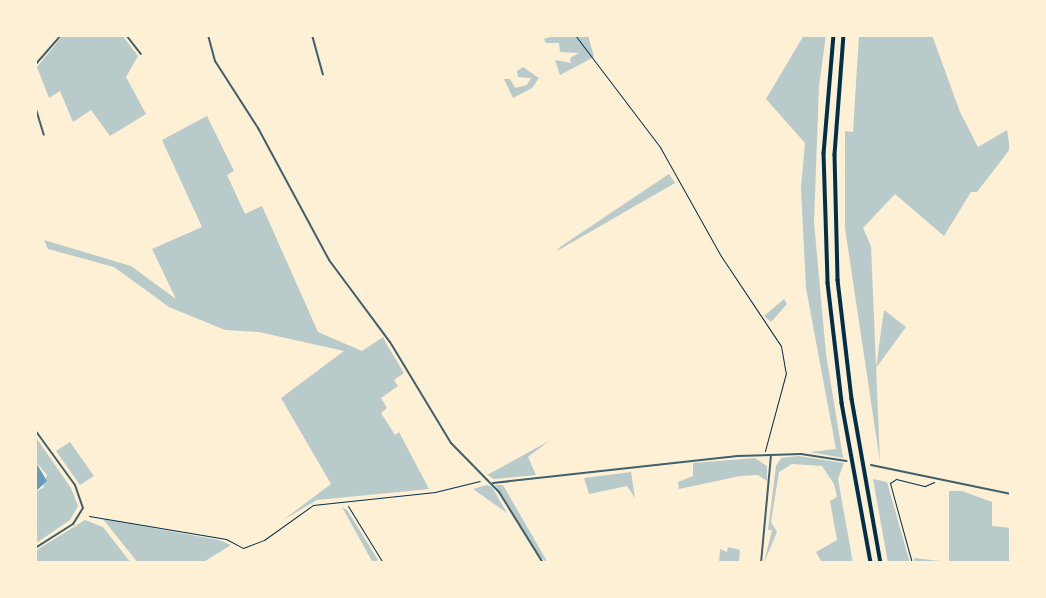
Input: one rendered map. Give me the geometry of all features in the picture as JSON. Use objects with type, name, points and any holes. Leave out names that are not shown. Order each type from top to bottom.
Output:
[{"type":"highway","points":[[834,35],[824,153],[828,283],[842,403],[871,563]]},
{"type":"highway","points":[[844,35],[835,155],[838,280],[852,399],[881,563]]},
{"type":"street","points":[[35,65],[61,35]]},
{"type":"street","points":[[126,35],[141,54]]},
{"type":"street","points":[[208,35],[215,61],[258,128],[329,260],[390,342],[451,443],[485,480],[492,483],[771,455],[801,454],[846,461]]},
{"type":"street","points":[[312,35],[323,75]]},
{"type":"street","points":[[35,106],[44,135]]},
{"type":"street","points":[[35,430],[75,485],[83,508],[73,524],[35,548]]},
{"type":"street","points":[[761,563],[771,455]]},
{"type":"street","points":[[871,464],[1011,494]]},
{"type":"street","points":[[492,483],[544,563]]},
{"type":"path","points":[[575,35],[660,146],[721,256],[787,360],[764,456]]},
{"type":"path","points":[[912,563],[890,483],[896,479],[930,486],[935,479]]},
{"type":"path","points":[[89,516],[226,539],[243,548],[264,540],[313,505],[347,504],[485,480]]},
{"type":"path","points":[[347,504],[383,563]]},
{"type":"shaded area","points":[[63,35],[122,35],[138,56],[126,77],[146,114],[110,136],[91,110],[73,122],[60,91],[49,98],[37,67]]},
{"type":"shaded area","points":[[557,35],[588,35],[594,57],[560,75],[555,60],[571,63],[570,58],[579,53],[560,52],[559,43],[546,43],[544,39]]},
{"type":"shaded area","points":[[804,35],[826,35],[819,86],[814,222],[826,354],[843,458],[810,452],[836,449],[806,288],[801,188],[805,143],[766,99]]},
{"type":"shaded area","points":[[859,35],[932,35],[960,112],[978,147],[1007,130],[1010,149],[977,192],[971,192],[944,236],[895,194],[863,228],[871,246],[880,462],[845,228],[845,131],[853,132]]},
{"type":"shaded area","points":[[523,67],[539,78],[532,88],[513,98],[504,79],[510,79],[515,88],[527,85],[531,78],[518,77],[517,71]]},
{"type":"shaded area","points":[[207,116],[234,171],[227,175],[245,214],[262,206],[318,332],[362,351],[383,337],[404,373],[394,380],[398,386],[381,398],[387,408],[381,413],[395,435],[399,432],[429,489],[317,500],[283,520],[331,484],[281,398],[344,351],[259,332],[225,330],[169,307],[114,267],[48,249],[44,240],[131,266],[176,299],[152,249],[202,227],[162,140]]},
{"type":"shaded area","points":[[669,174],[675,183],[557,251],[560,247]]},
{"type":"shaded area","points":[[784,299],[787,304],[771,322],[764,316]]},
{"type":"shaded area","points":[[884,310],[906,327],[876,368]]},
{"type":"shaded area","points":[[35,436],[71,488],[78,506],[70,520],[35,544],[35,492],[43,488],[47,475],[35,461]]},
{"type":"shaded area","points":[[549,441],[528,457],[536,475],[494,479],[487,475]]},
{"type":"shaded area","points":[[70,442],[94,476],[80,485],[56,451]]},
{"type":"shaded area","points":[[798,456],[844,463],[838,479],[853,563],[822,563],[816,552],[837,540],[830,501],[837,497],[834,484],[822,466],[792,464],[779,472],[771,522],[777,532],[764,563],[772,530],[768,530],[776,466],[781,458]]},
{"type":"shaded area","points":[[755,458],[767,466],[767,481],[758,475],[740,476],[679,489],[678,482],[693,476],[693,463]]},
{"type":"shaded area","points":[[631,472],[635,498],[627,486],[589,494],[584,478]]},
{"type":"shaded area","points":[[873,479],[887,482],[910,563],[888,563]]},
{"type":"shaded area","points":[[487,485],[492,487],[507,513],[473,489]]},
{"type":"shaded area","points":[[495,485],[503,485],[548,563],[541,558]]},
{"type":"shaded area","points":[[949,491],[962,491],[992,502],[992,526],[1011,528],[1011,563],[915,563],[914,558],[949,562]]},
{"type":"shaded area","points":[[342,507],[347,510],[378,560],[373,563]]},
{"type":"shaded area","points":[[103,519],[219,540],[231,545],[202,563],[138,563]]},
{"type":"shaded area","points":[[85,520],[103,527],[131,563],[35,563],[35,551]]},
{"type":"shaded area","points":[[728,547],[740,550],[739,563],[719,563],[720,549],[727,552]]},
{"type":"water","points":[[35,461],[47,481],[35,492]]}]
